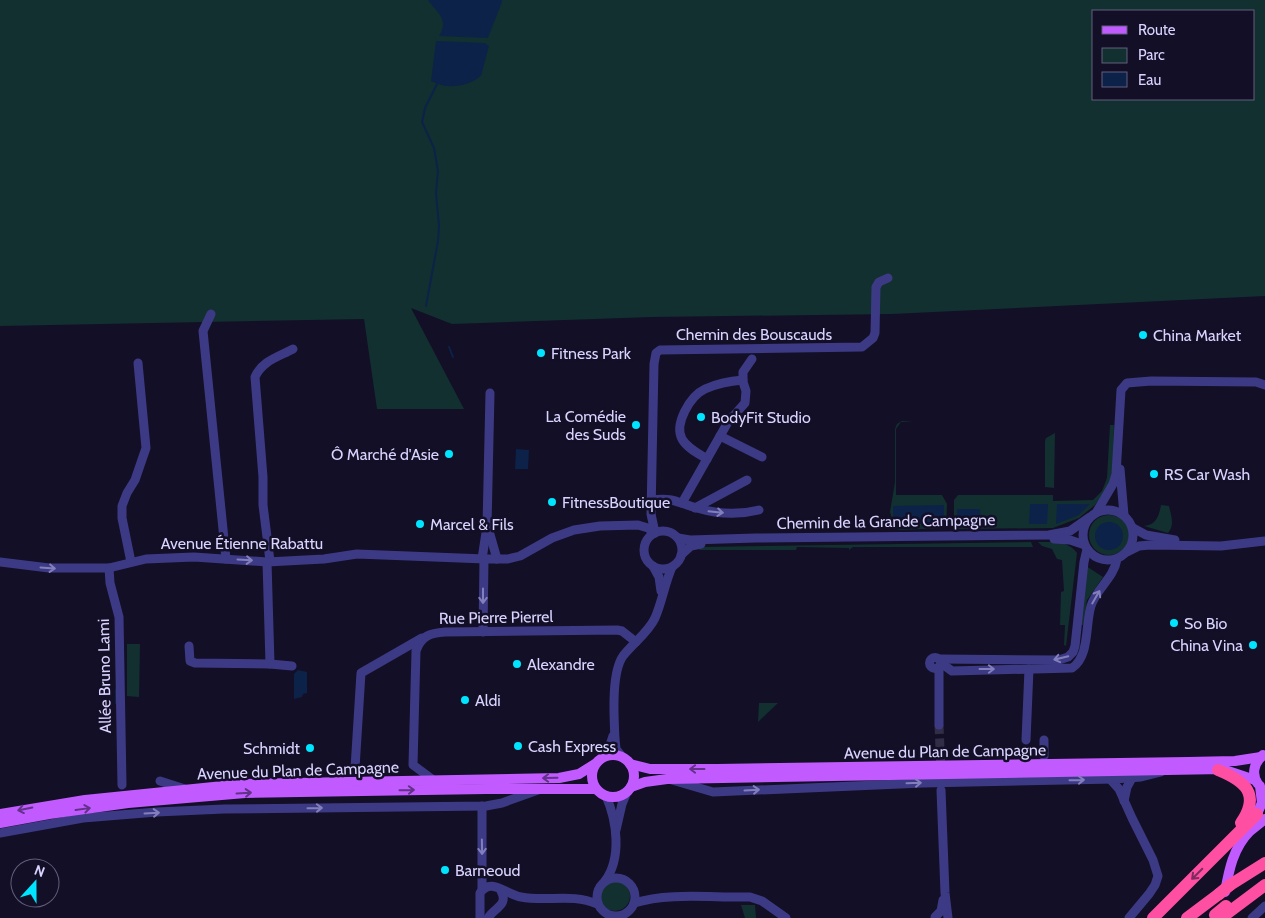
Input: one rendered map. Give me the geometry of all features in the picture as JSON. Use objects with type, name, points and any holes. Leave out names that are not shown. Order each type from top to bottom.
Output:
[{"type":"highway","points":[[1218,770],[1243,784],[1248,792],[1250,802],[1248,813],[1231,839]]},
{"type":"highway","points":[[1153,918],[1231,839],[1261,816]]},
{"type":"highway","points":[[1187,918],[1230,885],[1265,863]]},
{"type":"highway","points":[[1219,915],[1265,880]]},
{"type":"highway","points":[[1219,915],[1265,885]]},
{"type":"main road","points":[[1219,915],[1230,866],[1239,845],[1261,816],[1260,785],[1254,772],[1256,763],[1263,755]]},
{"type":"main road","name":"Avenue du Plan de Campagne","points":[[627,761],[650,769],[745,769],[1188,762],[1235,760],[1263,755]]},
{"type":"main road","points":[[610,756],[627,761],[634,773],[629,789],[617,797],[606,796],[596,789],[592,779],[598,761],[610,756]]},
{"type":"main road","name":"Avenue du Plan de Campagne","points":[[0,814],[85,800],[243,784],[559,778],[579,774],[598,761]]},
{"type":"main road","name":"Avenue du Plan de Campagne","points":[[629,789],[646,782],[667,779],[1172,770],[1230,771],[1260,785]]},
{"type":"main road","name":"Avenue du Plan de Campagne","points":[[0,823],[128,803],[200,796],[255,793],[543,788],[596,789]]},
{"type":"street","name":"Chemin des Bouscauds","points":[[654,533],[651,514],[654,364],[656,353],[660,350],[858,349],[866,345],[874,335],[876,287],[879,282],[888,278]]},
{"type":"street","points":[[212,314],[203,331],[226,559]]},
{"type":"street","points":[[270,664],[268,562],[255,377],[258,369],[265,362],[293,350]]},
{"type":"street","points":[[682,503],[720,436],[732,417],[746,401],[743,380],[744,370],[752,358]]},
{"type":"street","points":[[132,562],[122,518],[122,506],[135,480],[146,448],[138,364]]},
{"type":"street","points":[[706,459],[683,440],[680,427],[684,414],[692,401],[705,389],[743,380]]},
{"type":"street","points":[[938,667],[1059,660],[1068,657],[1074,652],[1086,547],[1083,531],[1113,484],[1116,474],[1121,390],[1127,383],[1152,381],[1256,382],[1265,385]]},
{"type":"street","points":[[483,632],[483,559],[487,526],[490,393]]},
{"type":"street","points":[[720,436],[762,457]]},
{"type":"street","points":[[1118,446],[1124,515]]},
{"type":"street","points":[[695,508],[747,480]]},
{"type":"street","points":[[634,526],[648,516],[652,501],[670,498],[695,508],[729,513],[759,510]]},
{"type":"street","name":"Chemin des Bouscauds","points":[[652,501],[656,516],[668,532]]},
{"type":"street","points":[[1093,515],[1110,510],[1124,515],[1130,521],[1134,537],[1132,545],[1127,552]]},
{"type":"street","name":"Chemin de la Grande Campagne","points":[[678,538],[690,540],[1049,535],[1070,531],[1093,515]]},
{"type":"street","points":[[487,526],[497,559]]},
{"type":"street","name":"Avenue Étienne Rabattu","points":[[0,562],[48,568],[109,568],[146,559],[177,558],[268,562],[324,559],[357,554],[497,559],[520,556],[568,531],[596,526],[634,526]]},
{"type":"street","points":[[634,526],[648,528],[654,533],[668,532],[678,538],[681,543],[681,555],[676,564],[662,569],[653,566]]},
{"type":"street","points":[[634,526],[646,544]]},
{"type":"street","points":[[1133,528],[1146,535],[1177,541],[1219,541],[1265,536]]},
{"type":"street","points":[[654,533],[646,544],[645,554],[659,577],[662,596]]},
{"type":"street","name":"Chemin de la Grande Campagne","points":[[681,555],[693,545],[732,542],[1049,538],[1070,540],[1086,547]]},
{"type":"street","points":[[1086,547],[1092,554],[1104,560],[1117,559],[1139,546],[1221,546],[1265,541]]},
{"type":"street","points":[[938,667],[952,671],[1066,669],[1077,665],[1082,654],[1094,598],[1116,567],[1117,559]]},
{"type":"street","points":[[627,761],[616,746],[614,726],[616,673],[621,660],[651,626],[672,567]]},
{"type":"street","name":"Allée Bruno Lami","points":[[109,568],[110,583],[119,616],[122,785]]},
{"type":"street","name":"Rue Pierre Pierrel","points":[[432,779],[413,765],[416,651],[422,638],[432,633],[617,630],[622,631],[636,642]]},
{"type":"street","points":[[356,768],[361,673],[422,638]]},
{"type":"street","points":[[189,646],[190,661],[195,663],[292,666]]},
{"type":"street","points":[[938,667],[939,725]]},
{"type":"street","points":[[1026,740],[1029,669]]},
{"type":"street","points":[[598,761],[610,744],[614,726]]},
{"type":"street","points":[[1044,740],[1044,756]]},
{"type":"street","points":[[667,779],[713,792],[923,783],[1132,778],[1172,770]]},
{"type":"street","points":[[1124,801],[1127,787],[1132,778]]},
{"type":"street","points":[[1110,779],[1119,789],[1153,860],[1158,876],[1149,894],[1129,918]]},
{"type":"street","points":[[160,781],[186,790]]},
{"type":"street","points":[[0,833],[83,818],[129,814],[224,809],[482,806],[502,804],[543,788]]},
{"type":"street","points":[[615,835],[622,804],[629,789]]},
{"type":"street","points":[[935,918],[942,916],[948,918],[945,893],[941,790]]},
{"type":"street","points":[[200,796],[224,809]]},
{"type":"street","points":[[605,880],[617,877],[623,879],[632,887],[635,892],[634,903],[628,912],[618,916],[605,913],[596,899],[598,889],[605,880],[610,874],[615,858],[615,835],[611,808],[606,796]]},
{"type":"street","points":[[480,918],[478,897],[482,889],[482,806]]},
{"type":"street","points":[[615,858],[623,879]]},
{"type":"street","points":[[482,889],[494,886],[522,898]]},
{"type":"street","points":[[479,901],[483,908],[491,914],[502,904],[522,898],[574,897],[598,889]]},
{"type":"street","points":[[502,891],[504,898],[502,904]]},
{"type":"street","points":[[635,892],[659,898]]},
{"type":"street","points":[[935,918],[942,908],[945,893]]},
{"type":"street","points":[[574,897],[598,904]]},
{"type":"street","points":[[634,903],[659,898],[750,897],[762,901],[786,918]]},
{"type":"street","points":[[1252,918],[1265,906]]},
{"type":"green space","points":[[0,0],[1265,0],[1265,296],[892,314],[652,317],[452,324],[411,308],[464,409],[377,409],[364,319],[0,326]]},
{"type":"green space","points":[[902,421],[913,422],[901,422],[896,429],[896,495],[942,495],[947,504],[946,528],[899,530],[894,526],[890,512],[895,482],[895,429],[897,424]]},
{"type":"green space","points":[[1110,425],[1114,425],[1113,469],[1108,487],[1095,505],[1079,518],[1053,528],[957,529],[954,527],[954,500],[958,495],[1053,495],[1053,501],[1093,500],[1102,491],[1107,478]]},
{"type":"green space","points":[[1055,433],[1054,488],[1045,487],[1045,441],[1046,438]]},
{"type":"green space","points":[[1161,505],[1169,506],[1172,523],[1168,533],[1144,526],[1154,522]]},
{"type":"green space","points":[[1113,515],[1120,518],[1126,524],[1129,535],[1128,543],[1120,552],[1113,555],[1105,555],[1098,552],[1090,543],[1089,531],[1092,524],[1101,516]]},
{"type":"green space","points":[[1031,542],[1033,547],[853,547],[849,550],[849,548],[797,547],[796,550],[699,550],[701,547]]},
{"type":"green space","points":[[1038,542],[1064,544],[1077,553],[1066,646],[1064,645],[1065,625],[1060,625],[1061,592],[1064,591],[1062,560],[1057,559],[1052,549],[1042,546]]},
{"type":"green space","points":[[1086,566],[1103,577],[1087,600],[1083,625],[1080,625]]},
{"type":"green space","points":[[127,644],[140,644],[139,697],[127,696]]},
{"type":"green space","points":[[759,703],[778,703],[758,722]]},
{"type":"green space","points":[[615,881],[625,886],[630,896],[625,906],[615,911],[605,906],[600,896],[605,886]]},
{"type":"green space","points":[[741,905],[755,905],[756,918],[745,918]]},
{"type":"water","points":[[428,0],[502,0],[502,2],[488,38],[439,36],[443,25],[441,16]]},
{"type":"water","points":[[436,41],[485,43],[489,46],[481,76],[470,83],[457,86],[444,86],[431,81]]},
{"type":"water","points":[[516,449],[529,450],[528,469],[515,469]]},
{"type":"water","points":[[1030,504],[1048,504],[1047,524],[1029,524]]},
{"type":"water","points":[[1057,504],[1090,504],[1079,515],[1056,524]]},
{"type":"water","points":[[944,505],[944,524],[899,524],[893,518],[893,506]]},
{"type":"water","points":[[957,509],[980,509],[981,522],[957,522]]},
{"type":"water","points":[[1109,522],[1119,526],[1123,536],[1119,546],[1109,550],[1099,546],[1095,536],[1099,526]]},
{"type":"water","points":[[298,670],[307,672],[307,693],[303,694],[302,697],[294,699],[294,674]]},
{"type":"waterway","points":[[426,306],[438,241],[439,226],[436,193],[438,171],[434,148],[422,122],[425,108],[437,84]]},
{"type":"waterway","points":[[449,347],[453,357]]},
{"type":"waterway","points":[[116,690],[117,704]]},
{"type":"tunnel","points":[[939,725],[941,772]]},
{"type":"place","name":"China Market","points":[[1143,335]]},
{"type":"place","name":"Fitness Park","points":[[541,353]]},
{"type":"place","name":"BodyFit Studio","points":[[701,417]]},
{"type":"place","name":"La Comédie des Suds","points":[[636,425]]},
{"type":"place","name":"Ô Marché d'Asie","points":[[449,454]]},
{"type":"place","name":"RS Car Wash","points":[[1154,474]]},
{"type":"place","name":"FitnessBoutique","points":[[552,502]]},
{"type":"place","name":"Marcel & Fils","points":[[420,524]]},
{"type":"place","name":"So Bio","points":[[1174,623]]},
{"type":"place","name":"China Vina","points":[[1253,645]]},
{"type":"place","name":"Alexandre","points":[[517,664]]},
{"type":"place","name":"Aldi","points":[[465,700]]},
{"type":"place","name":"Cash Express","points":[[518,746]]},
{"type":"place","name":"Schmidt","points":[[310,748]]},
{"type":"place","name":"Barneoud","points":[[445,870]]}]
